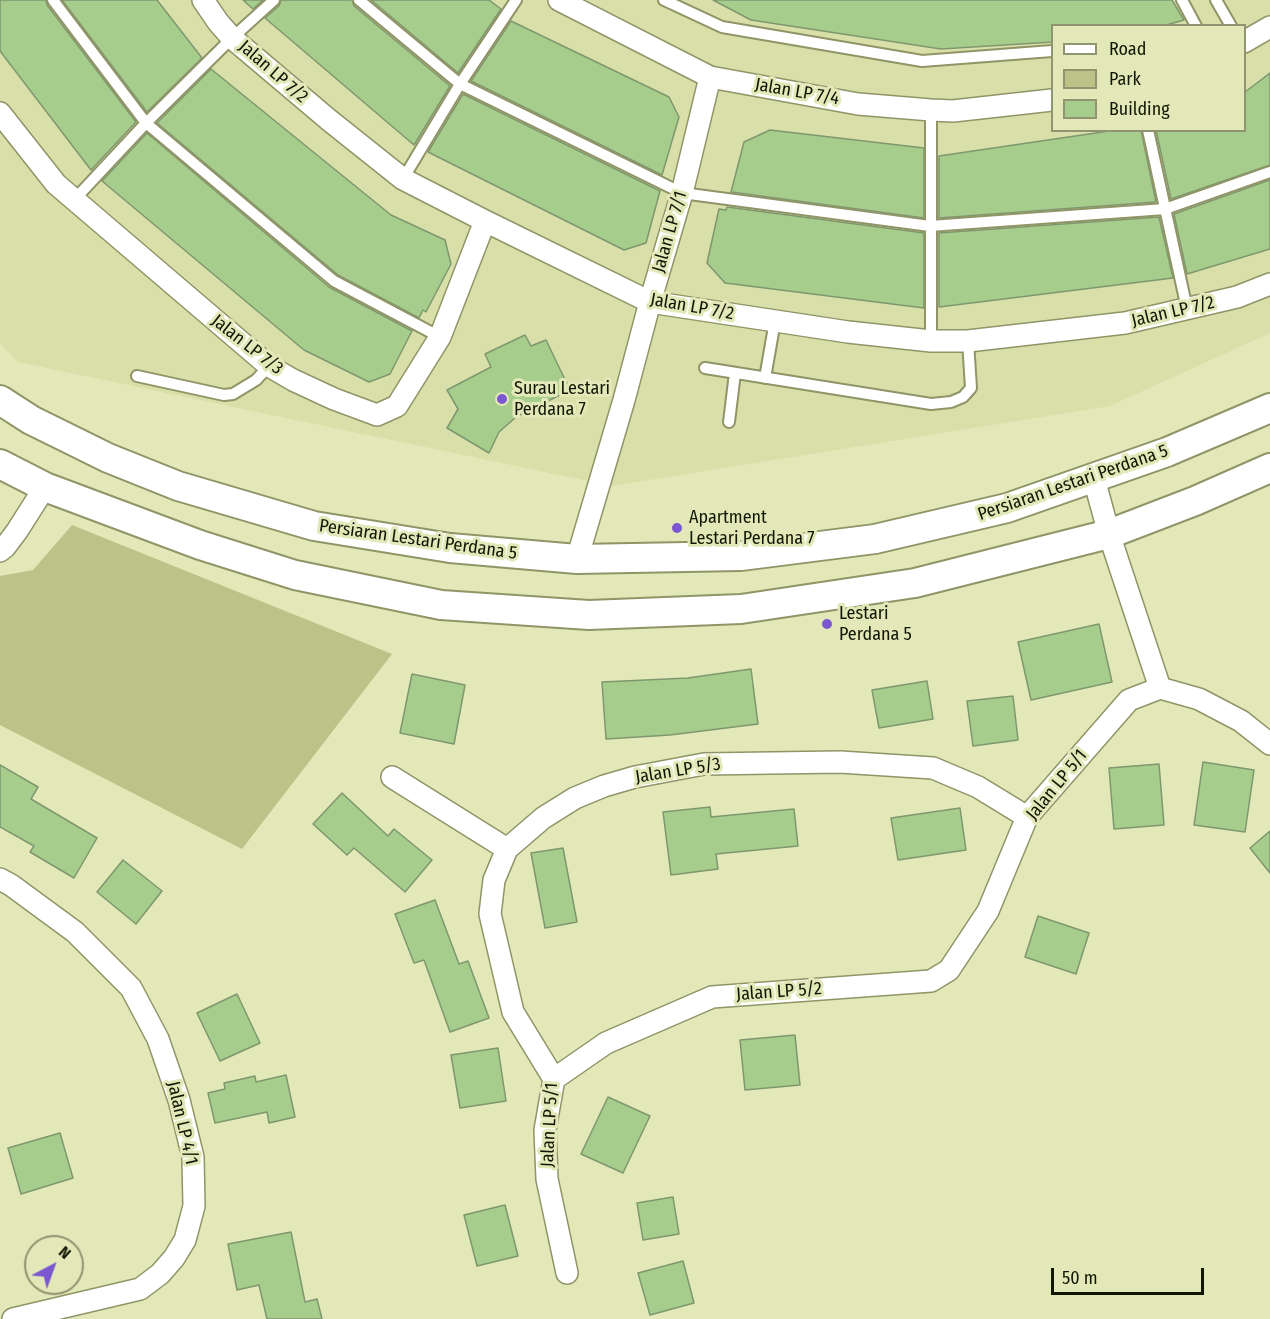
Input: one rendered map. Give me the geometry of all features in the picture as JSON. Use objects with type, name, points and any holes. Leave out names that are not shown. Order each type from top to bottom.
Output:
[{"type":"main road","name":"Persiaran Lestari Perdana 5","points":[[0,400],[31,420],[118,462],[178,486],[314,526],[450,548],[577,559],[741,555],[875,539],[1007,508],[1167,452],[1270,408]]},
{"type":"main road","points":[[0,464],[45,487],[200,545],[295,575],[441,605],[589,615],[741,609],[915,583],[1109,534],[1195,501],[1270,468]]},
{"type":"street","name":"Jalan LP 7/2","points":[[202,0],[232,38],[329,120],[404,179],[485,222],[650,302],[848,332],[931,341],[968,341],[1125,323],[1237,297],[1270,284]]},
{"type":"street","name":"Jalan LP 7/4","points":[[571,3],[710,77],[858,104],[931,110],[953,111],[1051,100]]},
{"type":"street","points":[[1246,41],[1270,27]]},
{"type":"street","name":"Jalan LP 7/1","points":[[577,559],[682,193],[710,77]]},
{"type":"street","name":"Jalan LP 7/3","points":[[0,113],[56,184],[269,366],[323,394],[377,415],[397,406],[440,337],[485,222]]},
{"type":"street","points":[[1094,479],[1109,534],[1160,688],[1199,699],[1240,721],[1270,744]]},
{"type":"street","points":[[0,551],[45,487]]},
{"type":"street","name":"Jalan LP 5/1","points":[[988,911],[1027,817],[1129,700],[1160,688]]},
{"type":"street","name":"Jalan LP 5/3","points":[[507,849],[543,818],[575,798],[635,777],[704,764],[840,762],[933,768],[978,787],[1027,817]]},
{"type":"street","points":[[392,777],[507,849]]},
{"type":"street","name":"Jalan LP 5/1","points":[[507,849],[494,880],[490,914],[513,1012],[555,1079],[546,1130],[547,1179],[567,1273]]},
{"type":"street","name":"Jalan LP 4/1","points":[[0,879],[75,932],[131,988],[158,1039],[179,1100],[193,1157],[194,1206],[185,1240],[174,1258],[160,1274],[140,1289],[13,1319]]},
{"type":"street","name":"Jalan LP 5/2","points":[[555,1079],[606,1043],[712,997],[931,981],[949,970],[988,911]]},
{"type":"lane","points":[[53,0],[146,123],[334,281],[440,337]]},
{"type":"lane","points":[[74,200],[146,123],[274,0]]},
{"type":"lane","points":[[359,0],[460,84],[682,193],[930,226],[1165,209],[1270,172]]},
{"type":"lane","points":[[404,179],[460,84],[516,0]]},
{"type":"lane","points":[[664,0],[722,27],[922,61],[1051,51]]},
{"type":"lane","points":[[1182,0],[1195,24]]},
{"type":"lane","points":[[1216,0],[1230,24]]},
{"type":"lane","points":[[931,110],[931,341]]},
{"type":"lane","points":[[1148,132],[1187,309]]},
{"type":"lane","points":[[765,378],[776,321]]},
{"type":"lane","points":[[705,368],[931,404],[951,402],[963,397],[971,388],[968,341]]},
{"type":"lane","points":[[136,376],[224,395],[233,394],[256,380],[269,366]]},
{"type":"lane","points":[[729,422],[735,373]]},
{"type":"shaded area","points":[[0,0],[1270,0],[1270,333],[1110,406],[612,486],[18,362],[0,344]]},
{"type":"green space","points":[[72,525],[392,654],[242,849],[0,725],[0,576],[33,570]]},
{"type":"building","points":[[0,0],[46,0],[47,5],[136,122],[91,170],[0,51]]},
{"type":"building","points":[[62,0],[157,0],[202,58],[147,112]]},
{"type":"building","points":[[243,0],[263,0],[253,9]]},
{"type":"building","points":[[281,0],[352,0],[354,6],[450,86],[414,145],[265,18],[279,6]]},
{"type":"building","points":[[371,0],[489,0],[501,9],[458,73]]},
{"type":"building","points":[[713,0],[1172,0],[1184,20],[1170,24],[1051,24],[1051,42],[941,49],[751,20]]},
{"type":"building","points":[[511,21],[669,97],[679,117],[662,175],[471,81]]},
{"type":"building","points":[[211,69],[391,215],[445,240],[451,264],[426,312],[423,310],[419,318],[338,275],[157,123]]},
{"type":"building","points":[[1270,73],[1270,165],[1171,199],[1156,132],[1246,132],[1246,91]]},
{"type":"building","points":[[463,94],[660,191],[646,243],[624,250],[428,152]]},
{"type":"building","points":[[770,130],[924,148],[924,218],[731,192],[744,142]]},
{"type":"building","points":[[1102,132],[1141,132],[1156,202],[939,218],[939,156]]},
{"type":"building","points":[[147,133],[329,287],[412,331],[390,374],[369,382],[304,350],[102,181]]},
{"type":"building","points":[[1270,180],[1270,249],[1187,274],[1174,214]]},
{"type":"building","points":[[727,207],[924,233],[924,308],[725,283],[707,263],[719,209],[726,210]]},
{"type":"building","points":[[1159,217],[1173,278],[939,307],[939,233]]},
{"type":"building","name":"Surau Lestari Perdana 7","points":[[525,335],[531,346],[546,340],[570,390],[516,417],[499,432],[489,453],[447,428],[458,409],[447,390],[491,367],[485,354]]},
{"type":"building","points":[[1099,624],[1112,682],[1031,700],[1018,642]]},
{"type":"building","points":[[751,669],[758,724],[670,735],[606,739],[602,682],[688,678]]},
{"type":"building","points":[[412,674],[465,685],[454,744],[400,733]]},
{"type":"building","points":[[927,681],[933,719],[879,728],[872,690]]},
{"type":"building","points":[[1013,696],[1018,740],[973,746],[967,701]]},
{"type":"building","points":[[1203,762],[1254,770],[1245,832],[1194,825]]},
{"type":"building","points":[[1159,764],[1164,825],[1114,829],[1109,768]]},
{"type":"building","points":[[0,765],[38,787],[31,799],[97,838],[74,878],[30,852],[34,846],[0,827]]},
{"type":"building","points":[[342,793],[388,836],[394,829],[432,860],[405,892],[354,848],[347,855],[313,824]]},
{"type":"building","points":[[710,807],[711,817],[794,809],[798,846],[716,854],[718,869],[671,875],[663,812]]},
{"type":"building","points":[[960,808],[966,850],[898,860],[891,818]]},
{"type":"building","points":[[1270,831],[1270,873],[1250,848]]},
{"type":"building","points":[[563,848],[577,922],[545,928],[531,853]]},
{"type":"building","points":[[123,860],[162,891],[136,924],[97,892]]},
{"type":"building","points":[[435,900],[459,964],[468,961],[489,1018],[450,1032],[424,960],[414,963],[395,914]]},
{"type":"building","points":[[1038,916],[1089,933],[1076,974],[1025,957]]},
{"type":"building","points":[[237,994],[260,1043],[220,1061],[197,1013]]},
{"type":"building","points":[[795,1035],[800,1085],[745,1090],[740,1040]]},
{"type":"building","points":[[498,1048],[506,1101],[460,1108],[451,1055]]},
{"type":"building","points":[[286,1075],[295,1117],[269,1123],[267,1112],[215,1123],[208,1093],[225,1089],[224,1083],[255,1076],[256,1082]]},
{"type":"building","points":[[608,1097],[650,1116],[623,1173],[581,1154]]},
{"type":"building","points":[[60,1133],[73,1178],[21,1194],[8,1148]]},
{"type":"building","points":[[673,1197],[679,1234],[643,1240],[637,1203]]},
{"type":"building","points":[[505,1205],[518,1256],[477,1266],[464,1215]]},
{"type":"building","points":[[291,1232],[305,1302],[317,1299],[322,1319],[267,1319],[259,1285],[237,1290],[228,1244]]},
{"type":"building","points":[[683,1261],[694,1303],[650,1315],[638,1273]]},
{"type":"place","name":"Surau Lestari Perdana 7","points":[[502,399]]},
{"type":"place","name":"Apartment Lestari Perdana 7","points":[[677,528]]},
{"type":"place","name":"Lestari Perdana 5","points":[[827,624]]}]
